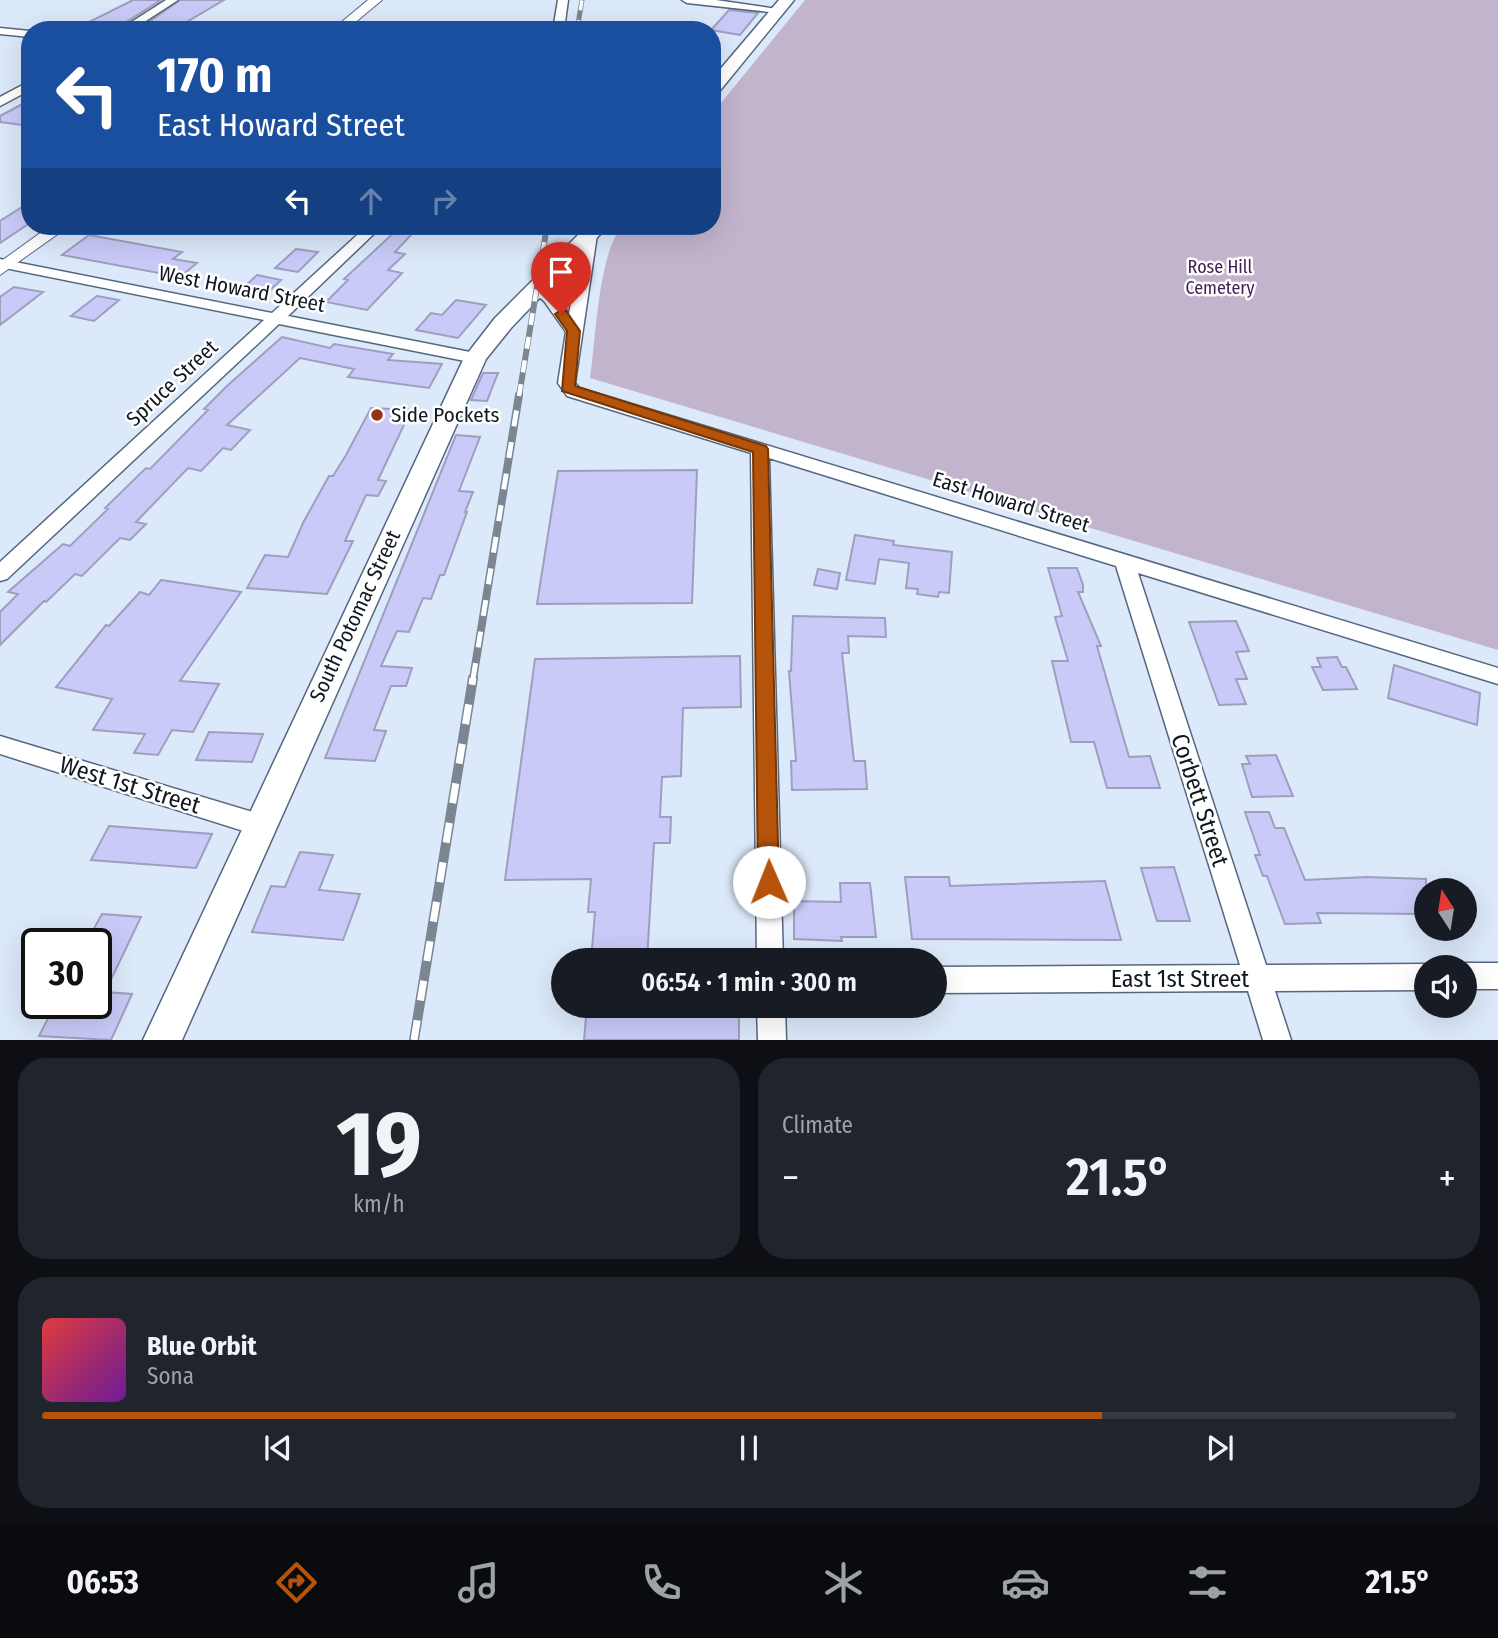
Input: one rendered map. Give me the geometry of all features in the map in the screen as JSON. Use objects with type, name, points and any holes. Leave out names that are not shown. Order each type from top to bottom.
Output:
[{"type":"main road","points":[[721,79],[783,5]]},
{"type":"main road","name":"South Potomac Street","points":[[162,1040],[475,358],[537,288],[589,235]]},
{"type":"street","points":[[139,21],[173,0]]},
{"type":"street","points":[[349,21],[376,0]]},
{"type":"street","points":[[560,21],[563,0]]},
{"type":"street","points":[[687,0],[783,5]]},
{"type":"street","points":[[0,31],[21,33]]},
{"type":"street","points":[[0,102],[21,90]]},
{"type":"street","points":[[3,266],[48,235]]},
{"type":"street","name":"Spruce Street","points":[[0,574],[365,235]]},
{"type":"street","name":"East Howard Street","points":[[593,235],[566,383],[573,392],[1498,676]]},
{"type":"street","name":"West Howard Street","points":[[3,266],[277,317],[475,358]]},
{"type":"street","points":[[537,288],[549,298],[574,331]]},
{"type":"street","points":[[760,449],[770,948]]},
{"type":"street","name":"Corbett Street","points":[[1124,560],[1277,1040]]},
{"type":"street","name":"West 1st Street","points":[[0,744],[259,825]]},
{"type":"street","name":"East 1st Street","points":[[947,980],[1414,976]]},
{"type":"street","points":[[1477,976],[1498,976]]},
{"type":"street","points":[[771,1018],[772,1040]]},
{"type":"green space","name":"Rose Hill Cemetery","points":[[805,0],[1498,0],[1498,650],[590,378],[599,298],[608,256],[616,235],[721,235],[721,103]]},
{"type":"building","points":[[133,0],[161,0],[128,21],[91,21]]},
{"type":"building","points":[[180,0],[224,0],[188,21],[150,21]]},
{"type":"building","points":[[729,10],[758,13],[740,35],[721,32],[719,21]]},
{"type":"building","points":[[21,105],[21,125],[0,122],[0,116]]},
{"type":"building","points":[[21,208],[21,229],[0,243],[0,221]]},
{"type":"building","points":[[89,235],[182,252],[173,259],[197,263],[180,277],[62,255]]},
{"type":"building","points":[[391,235],[411,235],[395,252],[405,254],[388,270],[402,273],[367,310],[326,302],[348,280],[344,279]]},
{"type":"building","points":[[296,249],[318,252],[298,272],[275,268]]},
{"type":"building","points":[[257,275],[281,280],[266,294],[241,290]]},
{"type":"building","points":[[14,287],[43,292],[0,325],[0,297]]},
{"type":"building","points":[[97,296],[119,300],[94,321],[71,316]]},
{"type":"building","points":[[456,300],[486,305],[458,338],[416,330],[431,313],[442,315]]},
{"type":"building","points":[[282,337],[330,348],[334,344],[393,354],[388,360],[442,364],[429,388],[348,377],[354,369],[300,358],[227,425],[250,430],[231,450],[223,448],[201,471],[188,468],[136,522],[146,524],[130,540],[120,538],[82,576],[75,574],[0,645],[0,612],[18,594],[8,592],[63,544],[70,546],[108,509],[105,508],[146,468],[150,469],[208,410],[204,409],[227,386]]},
{"type":"building","points":[[483,373],[498,373],[487,401],[471,400]]},
{"type":"building","points":[[371,408],[411,410],[378,480],[386,481],[378,496],[366,495],[345,541],[353,541],[327,594],[247,588],[265,555],[288,557],[329,476],[333,476],[346,455]]},
{"type":"building","points":[[456,435],[480,437],[459,491],[473,492],[467,512],[444,575],[440,575],[431,599],[423,598],[409,632],[397,631],[381,666],[412,668],[406,686],[391,686],[374,730],[386,731],[375,761],[325,758]]},
{"type":"building","points":[[697,470],[692,603],[537,604],[558,471]]},
{"type":"building","points":[[855,535],[894,541],[893,545],[952,552],[949,593],[939,592],[938,597],[917,594],[918,589],[906,588],[909,563],[879,559],[875,584],[846,580]]},
{"type":"building","points":[[1048,568],[1077,568],[1083,585],[1083,592],[1078,592],[1101,646],[1097,646],[1129,757],[1150,756],[1160,788],[1107,788],[1094,742],[1071,742],[1052,661],[1068,661],[1055,617],[1062,616]]},
{"type":"building","points":[[818,569],[840,573],[837,589],[814,585]]},
{"type":"building","points":[[161,580],[241,592],[180,681],[219,684],[193,732],[172,730],[158,755],[134,753],[145,734],[93,730],[112,699],[56,687],[106,625],[109,626],[140,592],[149,595]]},
{"type":"building","points":[[793,616],[885,618],[886,637],[848,636],[849,653],[842,653],[854,761],[865,761],[867,789],[792,790],[791,761],[796,761],[789,671]]},
{"type":"building","points":[[1236,621],[1249,651],[1236,652],[1247,679],[1236,679],[1246,704],[1219,705],[1189,622]]},
{"type":"building","points":[[740,656],[741,707],[683,708],[681,776],[662,777],[660,817],[671,817],[670,843],[654,843],[648,948],[592,948],[595,912],[588,912],[591,879],[505,880],[535,659]]},
{"type":"building","points":[[1337,657],[1342,667],[1346,667],[1357,689],[1323,690],[1312,667],[1321,667],[1317,658]]},
{"type":"building","points":[[1394,665],[1480,693],[1477,725],[1388,698]]},
{"type":"building","points":[[209,732],[263,734],[252,762],[196,760]]},
{"type":"building","points":[[1276,755],[1293,796],[1252,797],[1242,764],[1250,764],[1246,756]]},
{"type":"building","points":[[1245,812],[1269,812],[1275,828],[1284,828],[1305,880],[1367,877],[1414,879],[1414,914],[1317,913],[1321,923],[1285,924],[1267,876],[1263,876],[1255,855],[1260,855]]},
{"type":"building","points":[[109,826],[212,834],[196,868],[91,860]]},
{"type":"building","points":[[300,852],[333,855],[319,890],[360,894],[343,940],[252,932],[271,886],[285,887]]},
{"type":"building","points":[[1174,867],[1190,921],[1157,921],[1141,868]]},
{"type":"building","points":[[905,877],[949,877],[950,886],[1105,881],[1121,940],[912,939]]},
{"type":"building","points":[[840,883],[870,883],[876,937],[841,937],[842,941],[794,939],[794,901],[841,902]]},
{"type":"building","points":[[102,914],[141,917],[112,977],[112,928],[94,928]]},
{"type":"building","points":[[112,993],[132,994],[111,1040],[39,1036],[48,1019],[112,1019]]},
{"type":"building","points":[[586,1018],[739,1018],[739,1040],[584,1040]]},
{"type":"railway","points":[[578,21],[582,0]]},
{"type":"railway","points":[[519,396],[546,235]]},
{"type":"railway","points":[[473,679],[519,395]]},
{"type":"railway","points":[[414,1040],[473,678]]},
{"type":"place","name":"Side Pockets","points":[[377,415]]},
{"type":"route","points":[[561,314],[574,331],[567,388],[760,449],[769,882]]}]
